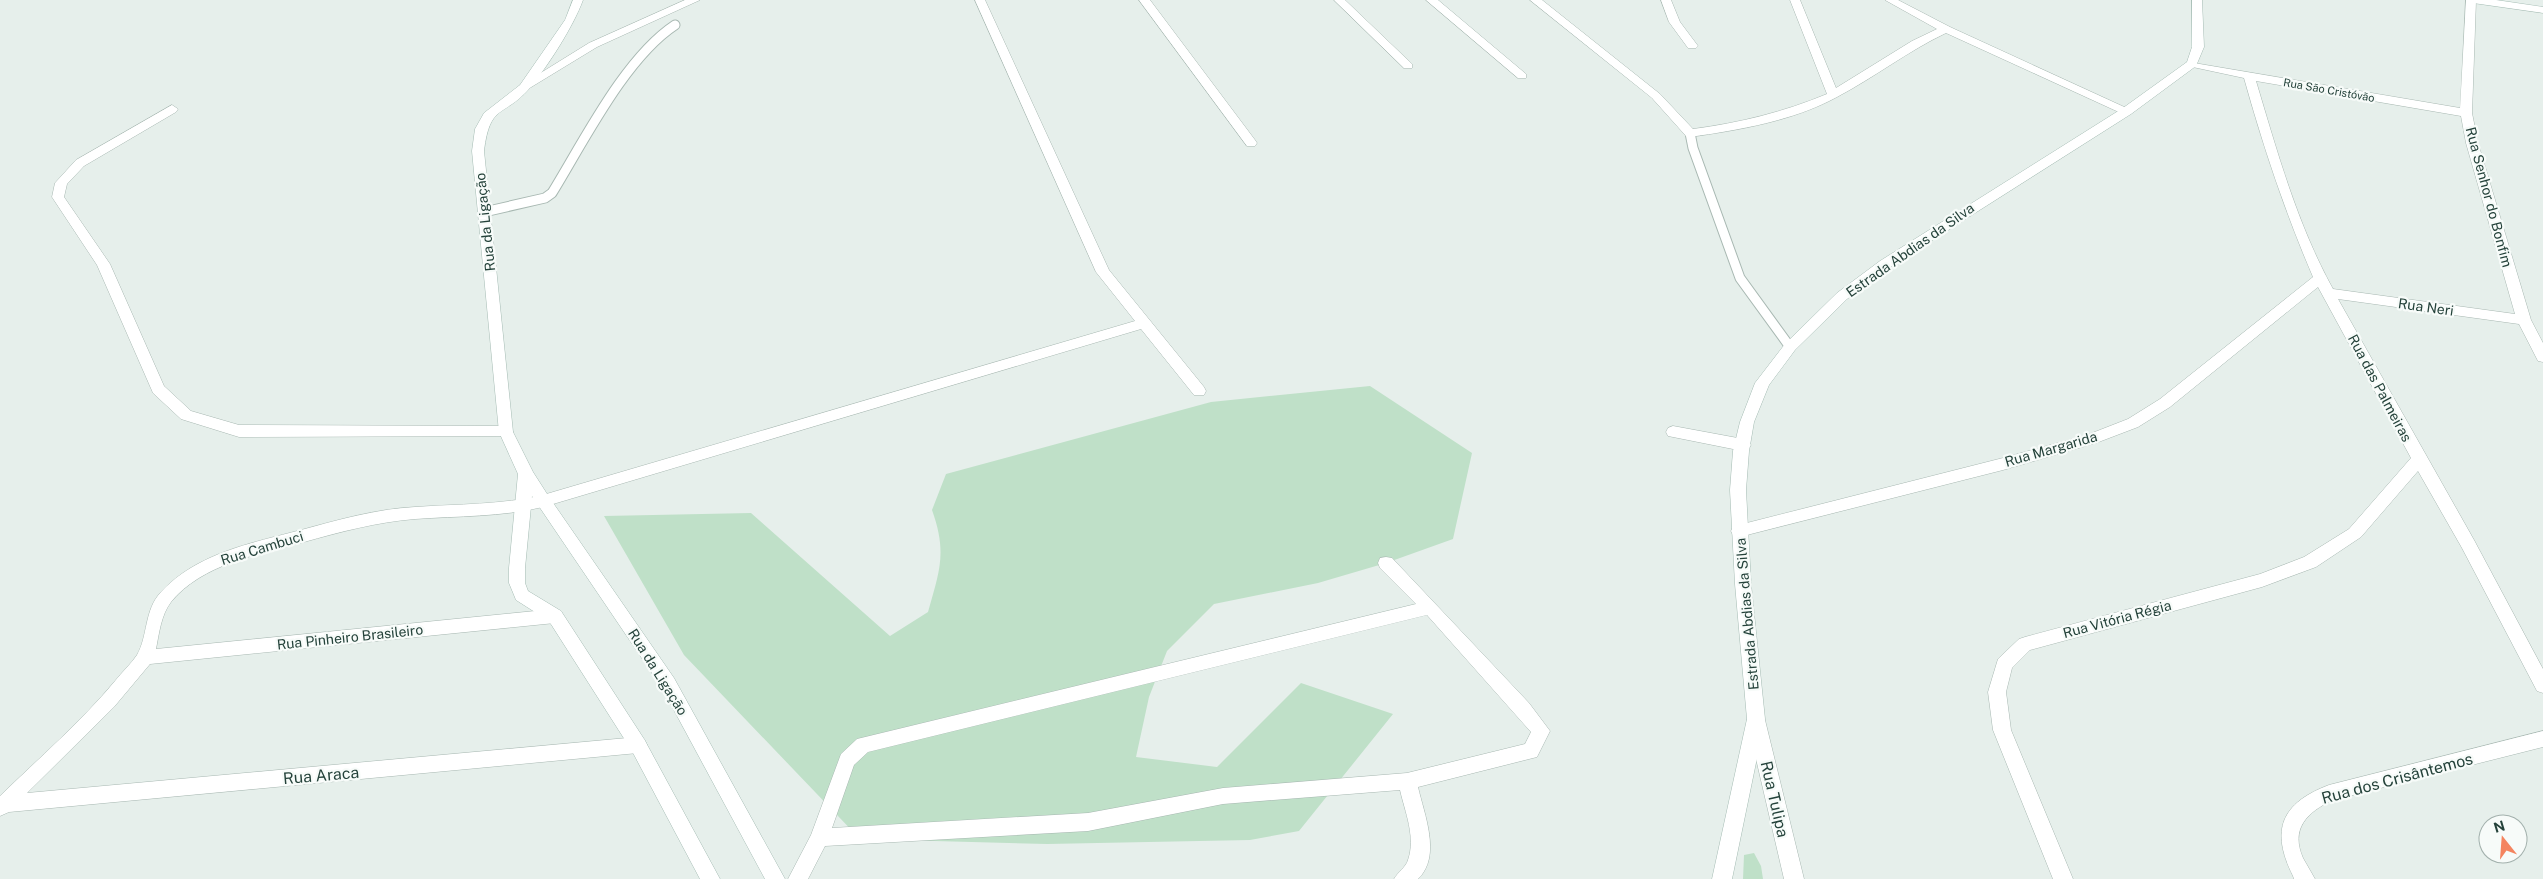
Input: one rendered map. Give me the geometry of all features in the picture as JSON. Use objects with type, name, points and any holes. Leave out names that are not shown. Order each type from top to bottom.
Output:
[{"type":"street","name":"Rua da Ligação","points":[[578,0],[570,20],[524,87],[490,113],[481,129],[478,151],[506,432],[526,474],[543,501],[668,683],[774,879]]},
{"type":"street","points":[[524,87],[593,45],[659,14],[695,0]]},
{"type":"street","points":[[980,0],[1103,272],[1199,391]]},
{"type":"street","points":[[1144,0],[1251,143]]},
{"type":"street","points":[[1339,0],[1408,66]]},
{"type":"street","points":[[1432,0],[1522,76]]},
{"type":"street","points":[[1535,0],[1656,96],[1690,133],[1758,122],[1801,109],[1834,95],[1916,43],[1946,29]]},
{"type":"street","points":[[1666,0],[1675,22],[1692,46]]},
{"type":"street","points":[[1794,0],[1834,95]]},
{"type":"street","points":[[1890,0],[1946,29],[2127,111]]},
{"type":"street","points":[[2192,64],[2198,47],[2197,0]]},
{"type":"street","points":[[2472,0],[2543,10]]},
{"type":"street","name":"Rua Senhor do Bonfim","points":[[2472,0],[2466,113],[2474,152],[2524,320],[2543,357]]},
{"type":"street","name":"Rua São Cristóvão","points":[[2192,64],[2250,76],[2466,113]]},
{"type":"street","name":"Estrada Abdias da Silva","points":[[1722,879],[1742,798],[1756,720],[1739,531],[1738,490],[1743,446],[1754,400],[1771,369],[1790,347],[1842,296],[1885,264],[2127,111],[2192,64]]},
{"type":"street","name":"Rua das Palmeiras","points":[[2250,76],[2271,153],[2294,218],[2320,278],[2468,544],[2543,686]]},
{"type":"street","points":[[172,109],[80,163],[61,183],[58,197],[103,264],[158,389],[186,415],[239,431],[506,432]]},
{"type":"street","name":"Rua Margarida","points":[[1739,531],[2003,464],[2091,439],[2133,422],[2165,403],[2320,278]]},
{"type":"street","name":"Rua Neri","points":[[2329,293],[2524,320]]},
{"type":"street","name":"Rua Cambuci","points":[[2,806],[108,702],[144,657],[155,616],[165,598],[181,583],[204,568],[236,554],[358,521],[414,513],[457,512],[521,506],[543,501],[1146,324]]},
{"type":"street","points":[[1673,432],[1743,446]]},
{"type":"street","name":"Rua Vitória Régia","points":[[2063,879],[2002,730],[1997,692],[2004,664],[2025,644],[2262,580],[2310,562],[2355,533],[2419,459]]},
{"type":"street","points":[[526,474],[521,506],[517,583],[522,595],[555,616],[638,745],[710,879]]},
{"type":"street","points":[[819,838],[1088,822],[1223,796],[1407,781],[1531,750],[1541,731],[1523,708],[1386,563]]},
{"type":"street","points":[[798,879],[819,838],[847,760],[863,745],[1430,608]]},
{"type":"street","name":"Rua Pinheiro Brasileiro","points":[[144,657],[555,616]]},
{"type":"street","name":"Rua Tulipa","points":[[1756,720],[1794,879]]},
{"type":"street","name":"Rua dos Crisântemos","points":[[2306,879],[2297,867],[2288,843],[2290,821],[2305,805],[2330,793],[2543,739]]},
{"type":"street","name":"Rua Araca","points":[[2,806],[638,745]]},
{"type":"street","points":[[1404,879],[1417,867],[1421,840],[1407,781]]},
{"type":"lane","points":[[484,212],[545,198],[552,193],[615,90],[658,36],[674,25]]},
{"type":"lane","points":[[1690,133],[1693,148],[1740,278],[1790,347]]},
{"type":"green space","points":[[1370,386],[1472,453],[1453,539],[1386,563],[1318,583],[1214,604],[1167,651],[1149,697],[1136,757],[1217,767],[1301,683],[1393,714],[1299,831],[1250,840],[1047,844],[860,839],[684,655],[604,516],[751,513],[890,636],[928,612],[940,561],[937,525],[932,510],[946,474],[1211,402]]},
{"type":"green space","points":[[1754,853],[1761,866],[1763,879],[1743,879],[1744,855]]}]
